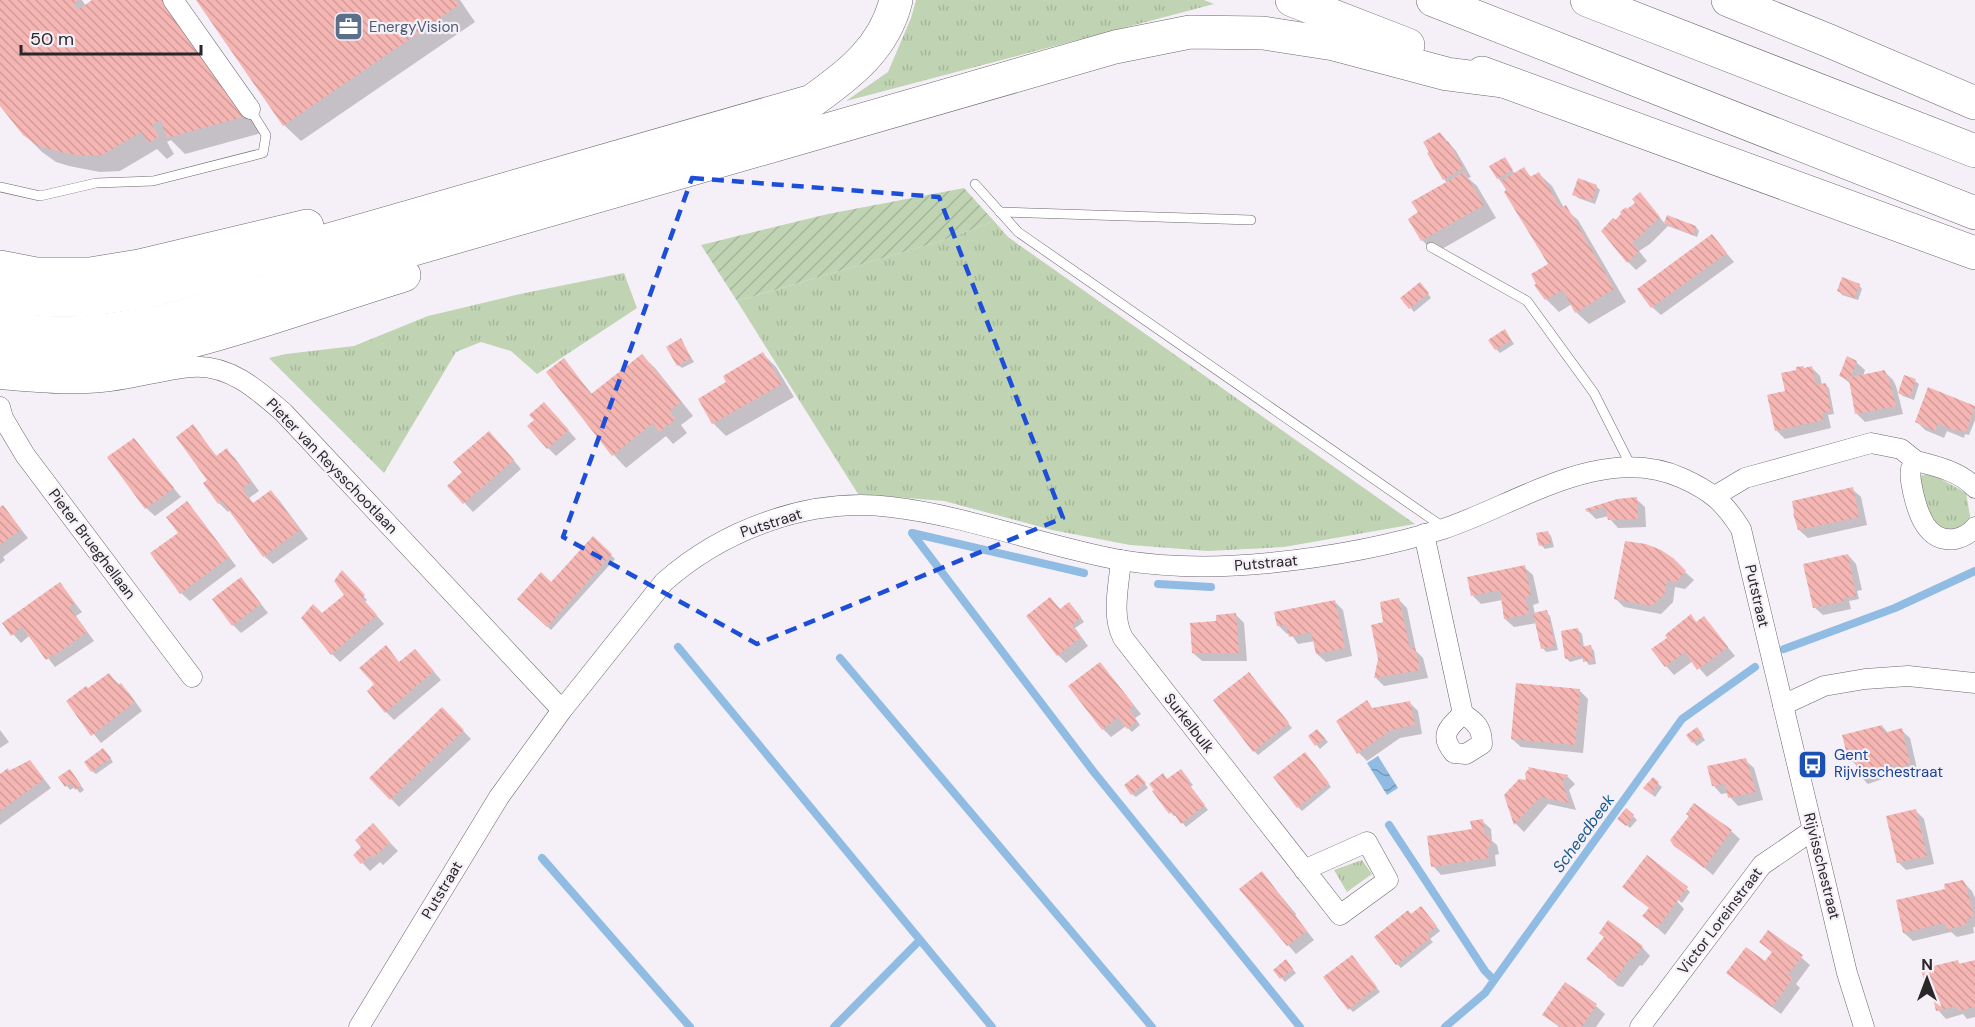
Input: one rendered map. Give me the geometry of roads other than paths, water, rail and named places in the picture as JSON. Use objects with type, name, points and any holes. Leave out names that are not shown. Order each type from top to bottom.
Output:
[{"type":"highway","points":[[0,294],[59,301],[104,299],[158,289],[812,101],[844,78],[867,56],[882,35],[894,10],[896,0]]},
{"type":"highway","points":[[1292,0],[1502,81],[1975,253]]},
{"type":"highway","points":[[1433,0],[1975,213]]},
{"type":"highway","points":[[1587,0],[1975,151]]},
{"type":"highway","points":[[1728,0],[1827,39],[1975,103]]},
{"type":"highway","points":[[0,326],[16,330],[61,333],[108,331],[164,321],[1115,47],[1190,32],[1263,33],[1334,44],[1447,74],[1502,81]]},
{"type":"highway","points":[[0,267],[36,274],[90,274],[139,266],[239,241],[405,205],[431,211]]},
{"type":"highway","points":[[0,357],[49,362],[95,361],[150,352],[195,341],[298,310],[541,229],[555,208]]},
{"type":"street","points":[[173,0],[250,109]]},
{"type":"street","name":"Pieter van Reysschootlaan","points":[[0,379],[59,384],[109,381],[193,367],[218,369],[242,380],[284,413],[562,710]]},
{"type":"street","name":"Pieter Brueghellaan","points":[[0,407],[3,418],[25,455],[192,677]]},
{"type":"street","points":[[1715,496],[1745,478],[1871,443],[1901,449],[1916,461],[1941,467],[1963,478],[1975,488]]},
{"type":"street","points":[[1916,461],[1911,471],[1911,481],[1916,506],[1927,528],[1941,538],[1952,539],[1963,537],[1975,527]]},
{"type":"street","name":"Putstraat","points":[[358,1027],[499,797],[562,710],[664,582],[684,565],[732,536],[796,514],[825,508],[890,507],[942,516],[1121,560],[1155,565],[1196,567],[1255,564],[1336,555],[1381,546],[1445,528],[1540,489],[1587,473],[1609,467],[1654,468],[1677,475],[1715,496],[1729,510],[1741,529],[1783,705]]},
{"type":"street","points":[[1424,534],[1463,714]]},
{"type":"street","name":"Surkelbulk","points":[[1121,560],[1117,616],[1118,628],[1123,638],[1304,870]]},
{"type":"street","points":[[1783,705],[1824,686],[1864,679],[1908,676],[1975,683]]},
{"type":"street","name":"Rijvisschestraat","points":[[1783,705],[1847,973],[1864,1027]]},
{"type":"street","name":"Victor Loreinstraat","points":[[1640,1027],[1762,865],[1813,830]]},
{"type":"lane","points":[[0,187],[40,196],[96,183],[153,181],[263,153],[266,135],[250,109]]},
{"type":"lane","points":[[975,184],[1017,232],[1445,528]]},
{"type":"lane","points":[[1000,212],[1251,220]]},
{"type":"lane","points":[[1431,247],[1527,301],[1594,393],[1631,466]]},
{"type":"water","points":[[1378,756],[1398,788],[1387,795],[1367,763]]},
{"type":"waterway","points":[[1084,573],[912,533],[1093,771],[1300,1027]]},
{"type":"waterway","name":"Scheedbeek","points":[[1784,649],[1895,608],[1975,571]]},
{"type":"waterway","points":[[1158,584],[1211,587]]},
{"type":"waterway","points":[[678,647],[992,1027]]},
{"type":"waterway","points":[[840,658],[1152,1027]]},
{"type":"waterway","name":"Scheedbeek","points":[[1445,1027],[1485,993],[1682,719],[1755,667]]},
{"type":"waterway","points":[[1389,825],[1485,971],[1494,980]]},
{"type":"waterway","points":[[542,858],[690,1027]]},
{"type":"waterway","points":[[834,1027],[920,940]]},
{"type":"place","name":"EnergyVision","points":[[348,27]]},
{"type":"place","name":"Gent Rijvisschestraat","points":[[1813,764]]}]
